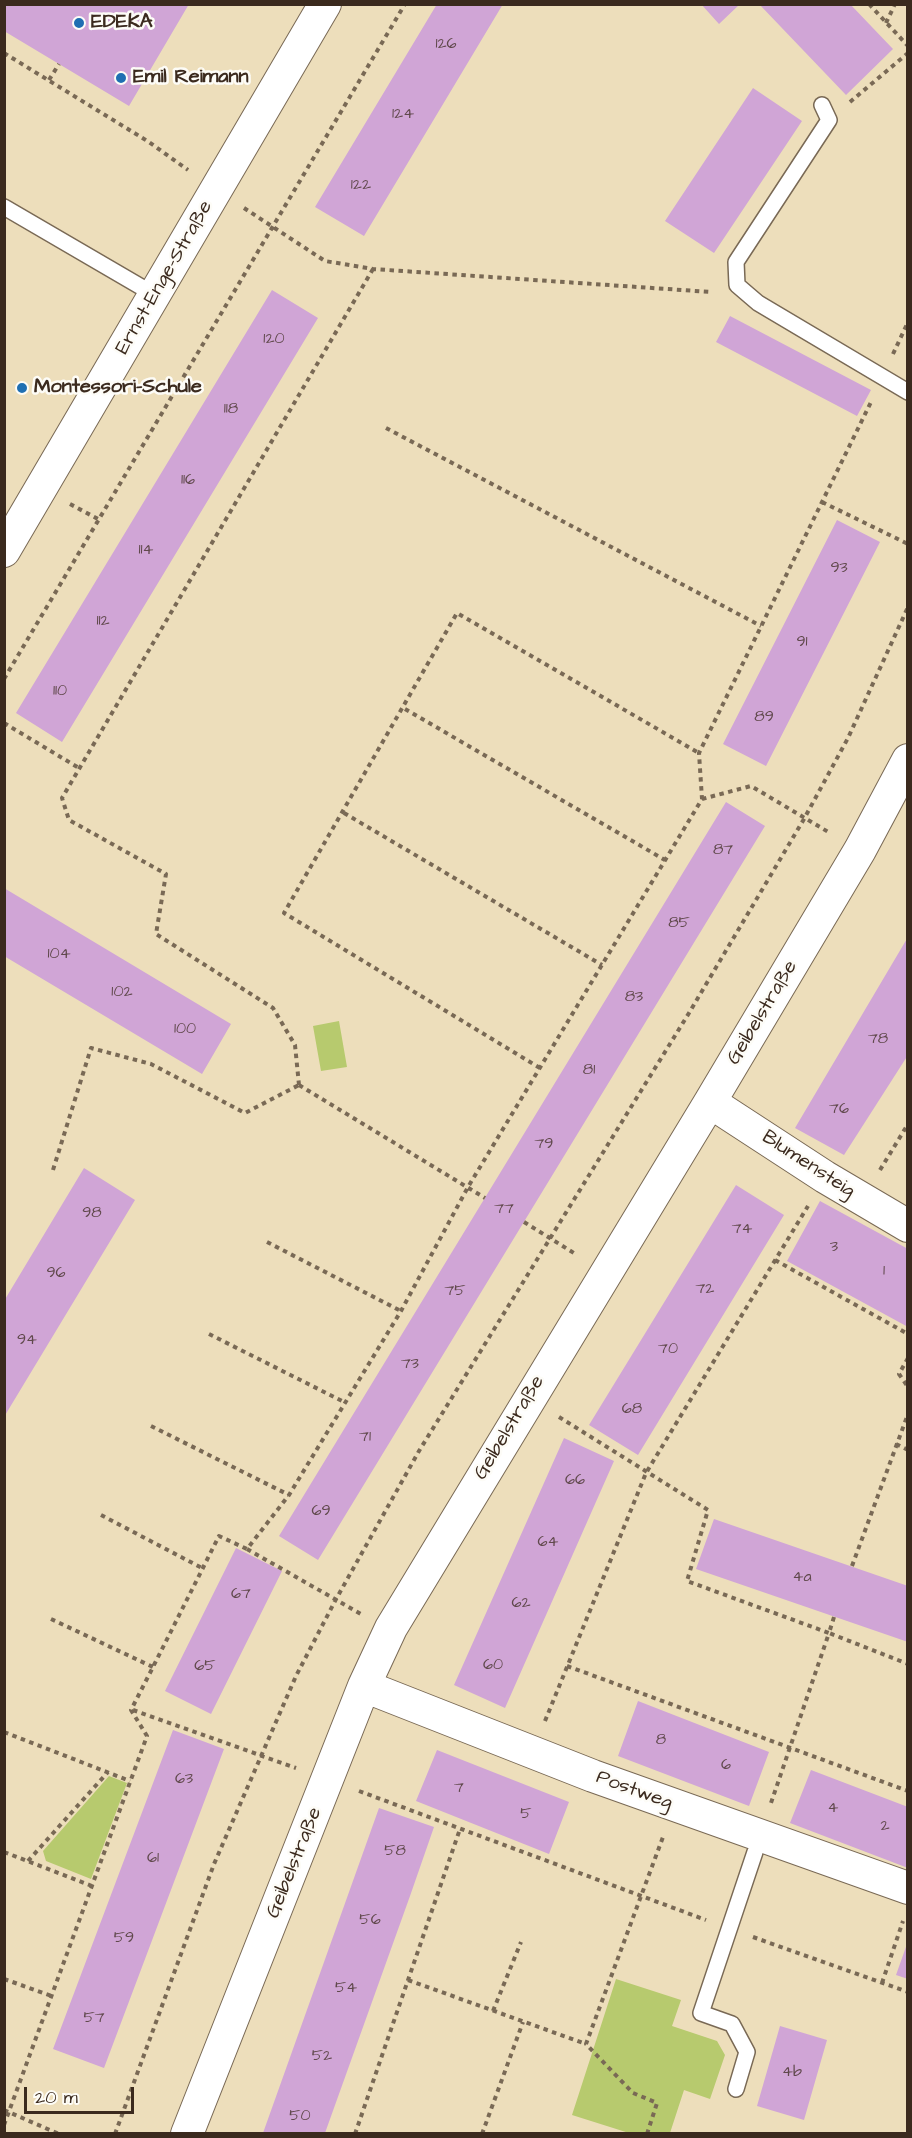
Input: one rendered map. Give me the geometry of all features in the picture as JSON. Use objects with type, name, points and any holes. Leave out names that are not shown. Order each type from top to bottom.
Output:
[{"type":"street","name":"Ernst-Enge-Straße","points":[[4,550],[325,4]]},
{"type":"street","name":"Geibelstraße","points":[[187,2133],[364,1686],[391,1628],[710,1102],[860,850],[908,760]]},
{"type":"street","name":"Blumensteig","points":[[710,1102],[825,1177],[908,1226]]},
{"type":"street","name":"Postweg","points":[[364,1686],[674,1805],[757,1844],[906,1903]]},
{"type":"lane","points":[[822,105],[829,120],[736,262],[737,285],[758,303],[908,392]]},
{"type":"lane","points":[[4,207],[154,295]]},
{"type":"lane","points":[[736,2089],[747,2052],[732,2024],[701,2013],[757,1844]]},
{"type":"path","points":[[4,679],[405,4]]},
{"type":"path","points":[[869,4],[908,46]]},
{"type":"path","points":[[886,23],[895,4]]},
{"type":"path","points":[[4,53],[149,142],[216,190],[325,261],[373,269],[706,294],[737,285]]},
{"type":"path","points":[[829,120],[908,53]]},
{"type":"path","points":[[49,80],[59,64]]},
{"type":"path","points":[[299,1085],[295,1046],[273,1008],[156,934],[166,874],[69,820],[62,798],[373,269]]},
{"type":"path","points":[[247,1549],[289,1495],[346,1403],[401,1311],[468,1187],[702,799],[699,753],[884,377],[908,322]]},
{"type":"path","points":[[386,428],[761,626]]},
{"type":"path","points":[[822,502],[908,544]]},
{"type":"path","points":[[115,2133],[214,1864],[260,1755],[335,1601],[419,1451],[689,1012],[804,819],[848,738],[908,607]]},
{"type":"path","points":[[540,1068],[284,913],[405,709],[458,613],[699,753]]},
{"type":"path","points":[[405,709],[665,860]]},
{"type":"path","points":[[4,723],[79,768]]},
{"type":"path","points":[[702,799],[751,786],[860,850]]},
{"type":"path","points":[[344,813],[602,964]]},
{"type":"path","points":[[53,1170],[91,1048],[151,1064],[245,1113],[299,1085]]},
{"type":"path","points":[[299,1085],[485,1198]]},
{"type":"path","points":[[863,1200],[907,1124]]},
{"type":"path","points":[[532,1752],[646,1473],[825,1177]]},
{"type":"path","points":[[524,1222],[605,1274]]},
{"type":"path","points":[[267,1242],[401,1311]]},
{"type":"path","points":[[775,1260],[908,1334]]},
{"type":"path","points":[[209,1334],[346,1403]]},
{"type":"path","points":[[908,1358],[899,1374],[908,1387]]},
{"type":"path","points":[[529,1398],[708,1510],[687,1581],[908,1664]]},
{"type":"path","points":[[852,1566],[908,1414]]},
{"type":"path","points":[[151,1426],[289,1495]]},
{"type":"path","points":[[896,1444],[908,1450]]},
{"type":"path","points":[[101,1515],[202,1568]]},
{"type":"path","points":[[131,1710],[219,1536],[247,1549],[335,1601]]},
{"type":"path","points":[[757,1844],[834,1617]]},
{"type":"path","points":[[51,1619],[153,1667]]},
{"type":"path","points":[[567,1666],[908,1791]]},
{"type":"path","points":[[131,1710],[260,1755]]},
{"type":"path","points":[[4,2125],[7,2111],[52,1996],[147,1736],[131,1710]]},
{"type":"path","points":[[4,1732],[130,1781]]},
{"type":"path","points":[[28,1861],[108,1772]]},
{"type":"path","points":[[328,1780],[549,1862]]},
{"type":"path","points":[[586,2044],[643,1896],[674,1805]]},
{"type":"path","points":[[355,2133],[460,1829]]},
{"type":"path","points":[[4,1852],[92,1886]]},
{"type":"path","points":[[906,1903],[882,1983],[908,1992]]},
{"type":"path","points":[[493,2011],[521,1942]]},
{"type":"path","points":[[4,1979],[52,1996]]},
{"type":"path","points":[[408,1980],[586,2044],[633,2093],[657,2103],[647,2133]]},
{"type":"path","points":[[482,2133],[523,2021]]},
{"type":"path","points":[[7,2111],[59,2133]]},
{"type":"green space","points":[[339,1021],[347,1067],[321,1071],[313,1026]]},
{"type":"green space","points":[[109,1776],[127,1783],[91,1879],[46,1861],[43,1851]]},
{"type":"green space","points":[[616,1979],[681,2000],[672,2026],[717,2041],[725,2055],[710,2099],[684,2090],[670,2133],[629,2133],[572,2115]]},
{"type":"building","points":[[4,4],[189,4],[129,106],[4,31]]},
{"type":"building","points":[[437,4],[503,4],[364,236],[315,207]]},
{"type":"building","points":[[701,4],[740,4],[719,24]]},
{"type":"building","points":[[759,4],[850,4],[893,49],[846,95]]},
{"type":"building","points":[[753,88],[802,121],[714,253],[665,221]]},
{"type":"building","points":[[272,290],[318,318],[62,742],[16,713]]},
{"type":"building","points":[[730,316],[871,390],[857,416],[716,342]]},
{"type":"building","points":[[837,520],[880,542],[766,766],[723,744]]},
{"type":"building","points":[[726,802],[765,826],[318,1560],[279,1536]]},
{"type":"building","points":[[4,888],[231,1024],[202,1074],[4,956]]},
{"type":"building","points":[[908,937],[908,1055],[844,1155],[795,1128]]},
{"type":"building","points":[[84,1168],[135,1200],[4,1417],[4,1301]]},
{"type":"building","points":[[736,1185],[784,1215],[638,1455],[589,1425]]},
{"type":"building","points":[[820,1201],[908,1249],[908,1327],[787,1261]]},
{"type":"building","points":[[564,1438],[614,1461],[505,1708],[454,1685]]},
{"type":"building","points":[[714,1519],[908,1586],[908,1642],[696,1569]]},
{"type":"building","points":[[236,1548],[282,1571],[211,1714],[165,1691]]},
{"type":"building","points":[[638,1701],[769,1752],[749,1806],[618,1756]]},
{"type":"building","points":[[173,1730],[224,1749],[104,2068],[53,2049]]},
{"type":"building","points":[[437,1750],[569,1802],[549,1854],[416,1801]]},
{"type":"building","points":[[811,1770],[908,1807],[908,1868],[790,1823]]},
{"type":"building","points":[[379,1808],[434,1827],[410,1896],[325,2133],[263,2133]]},
{"type":"building","points":[[908,1944],[908,1979],[896,1975]]},
{"type":"building","points":[[780,2026],[827,2040],[804,2120],[757,2106]]},
{"type":"place","name":"EDEKA","points":[[79,23]]},
{"type":"place","name":"Emil Reimann","points":[[121,78]]},
{"type":"place","name":"Montessori-Schule","points":[[22,388]]}]
